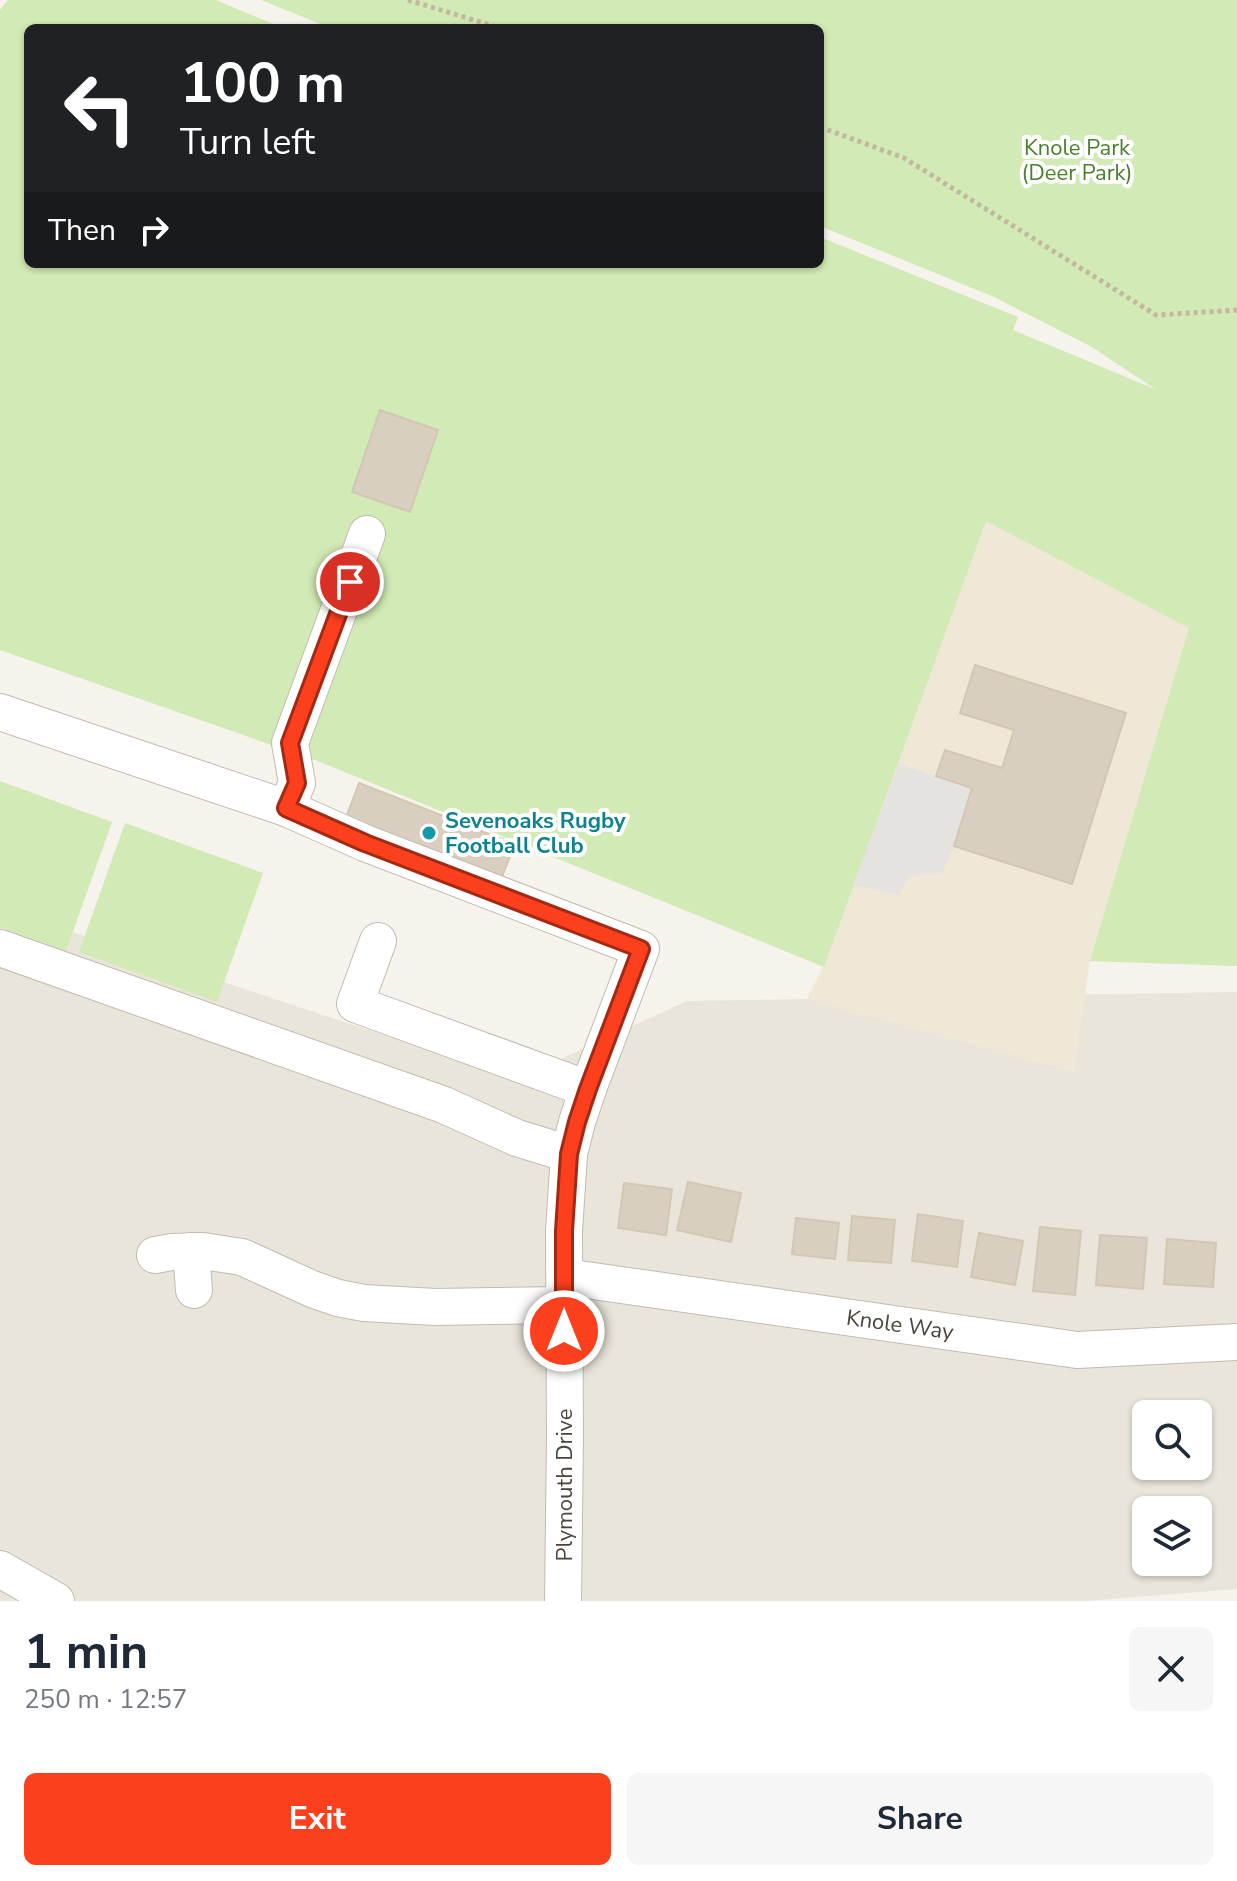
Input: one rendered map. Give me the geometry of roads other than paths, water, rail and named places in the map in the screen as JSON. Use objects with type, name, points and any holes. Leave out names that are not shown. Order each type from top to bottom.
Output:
[{"type":"street","points":[[0,712],[286,808],[297,783],[290,743],[367,534]]},
{"type":"street","name":"Plymouth Drive","points":[[286,808],[408,860],[641,949],[588,1089],[569,1154],[564,1231],[563,1601]]},
{"type":"street","points":[[378,941],[355,1004],[588,1089]]},
{"type":"street","points":[[0,948],[444,1105],[517,1138],[569,1154]]},
{"type":"street","points":[[191,1251],[194,1290]]},
{"type":"street","name":"Knole Way","points":[[155,1255],[191,1251],[242,1257],[312,1289],[364,1303],[435,1307],[564,1291],[1077,1350],[1237,1342]]},
{"type":"street","points":[[0,1569],[56,1601]]},
{"type":"place","name":"Sevenoaks Rugby Football Club","points":[[429,833]]},
{"type":"park label","name":"Knole Park (Deer Park)","points":[[1077,160]]}]
